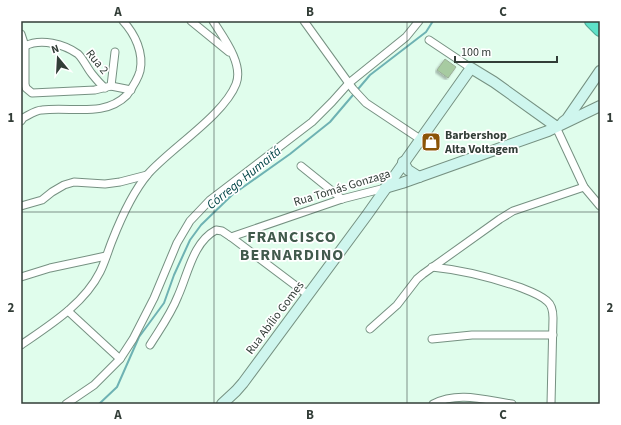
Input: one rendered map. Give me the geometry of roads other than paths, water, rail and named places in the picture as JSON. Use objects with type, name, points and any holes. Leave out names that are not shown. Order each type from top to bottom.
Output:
[{"type":"highway","points":[[591,21],[600,30]]},
{"type":"street","points":[[22,118],[40,110],[88,110],[103,108],[122,100],[131,90],[140,75],[142,64],[138,45],[123,21]]},
{"type":"street","points":[[190,21],[234,56]]},
{"type":"street","points":[[21,345],[68,311],[96,280],[124,214],[147,175],[217,111],[231,94],[238,77],[237,68],[234,56],[213,21]]},
{"type":"street","points":[[304,21],[359,96],[366,103],[420,139]]},
{"type":"street","points":[[66,404],[94,385],[120,359],[133,339],[154,298],[172,254],[190,220],[210,200],[312,122],[332,102],[406,37],[419,21]]},
{"type":"street","points":[[21,34],[24,46],[25,84],[29,91],[35,94],[108,87],[131,90]]},
{"type":"street","points":[[429,40],[500,86],[554,125],[584,187],[600,206]]},
{"type":"street","name":"Rua 2","points":[[24,46],[45,42],[69,49],[78,54],[92,74],[108,87]]},
{"type":"street","points":[[108,87],[115,52]]},
{"type":"street","name":"Rua Abílio Gomes","points":[[222,404],[240,387],[367,215],[403,162],[471,68]]},
{"type":"street","points":[[556,127],[567,119],[600,71]]},
{"type":"street","points":[[583,94],[588,105],[599,106]]},
{"type":"street","name":"Rua Tomás Gonzaga","points":[[231,237],[342,199],[385,188],[419,177],[556,127],[599,106]]},
{"type":"street","points":[[403,162],[408,170],[419,177]]},
{"type":"street","points":[[301,166],[342,199]]},
{"type":"street","points":[[21,206],[42,200],[64,185],[74,182],[105,184],[147,175]]},
{"type":"street","points":[[370,329],[397,305],[417,279],[500,219],[513,212],[584,187]]},
{"type":"street","points":[[150,345],[170,313],[198,248],[209,235],[216,230],[222,231],[231,237],[308,295]]},
{"type":"street","points":[[21,277],[44,269],[106,256]]},
{"type":"street","points":[[432,267],[481,275],[499,280],[539,296],[547,301],[552,310],[553,335],[551,404]]},
{"type":"street","points":[[68,311],[120,359]]},
{"type":"street","points":[[432,339],[472,335],[553,335]]},
{"type":"street","points":[[433,404],[450,398],[471,397],[512,404]]},
{"type":"waterway","name":"Córrego Humaitá","points":[[99,404],[117,387],[139,337],[164,303],[174,275],[190,240],[201,225],[232,195],[290,154],[330,122],[370,75],[426,32],[433,21]]},
{"type":"place","name":"Barbershop Alta Voltagem","points":[[431,142]]},
{"type":"district","name":"FRANCISCO BERNARDINO","points":[[292,246]]}]
